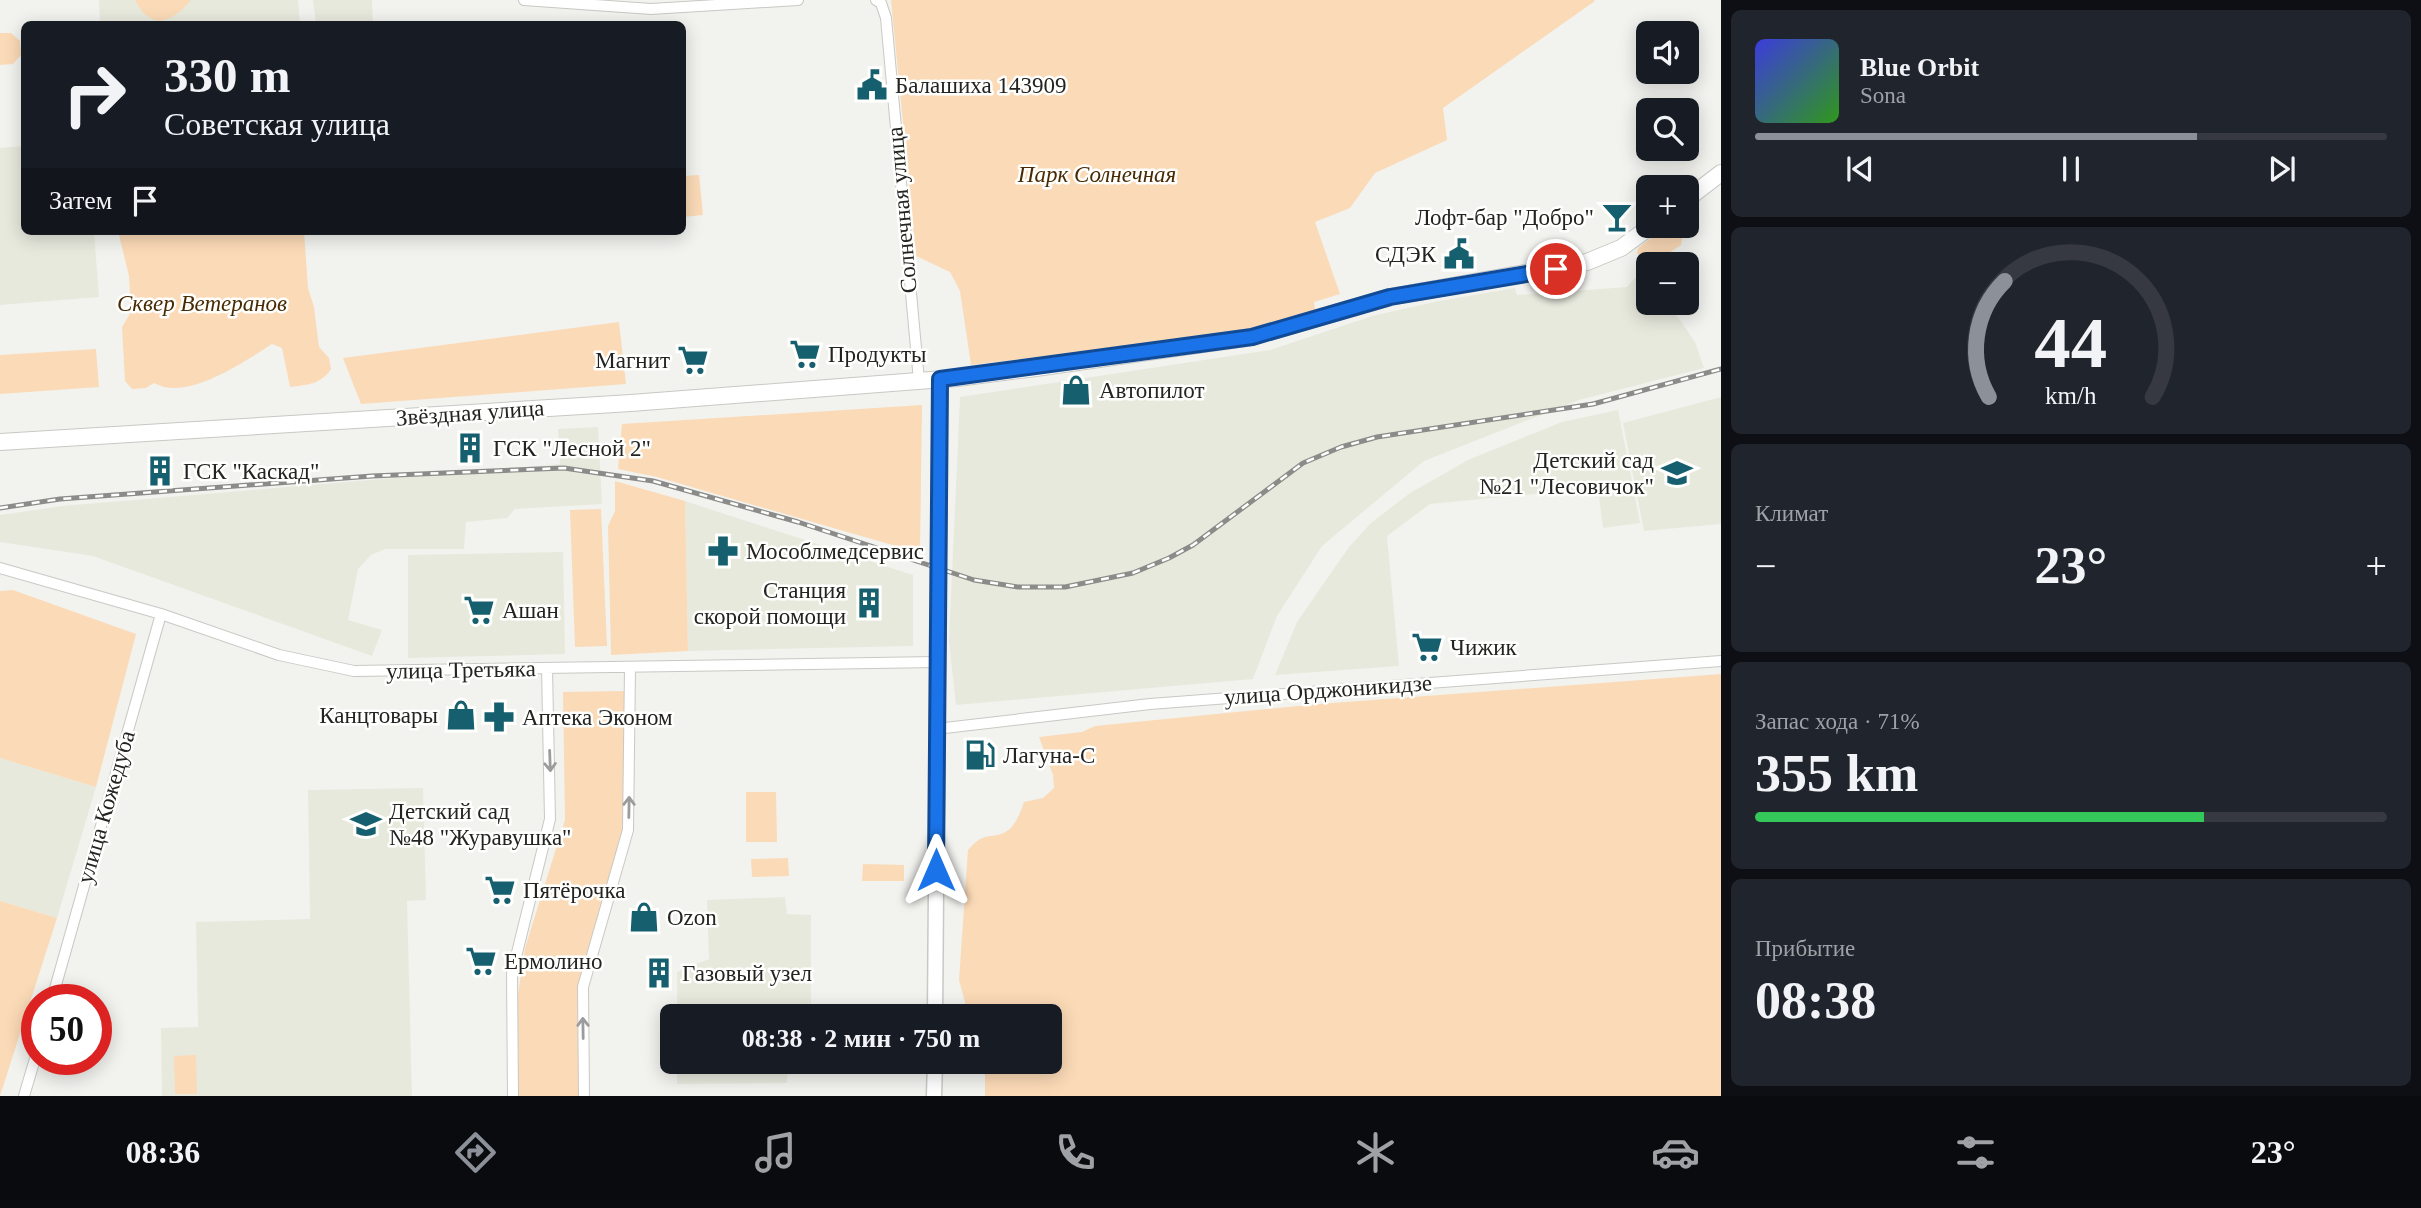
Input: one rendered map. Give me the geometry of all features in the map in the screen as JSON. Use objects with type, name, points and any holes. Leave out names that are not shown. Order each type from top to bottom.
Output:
[{"type":"main road","points":[[1699,190],[1721,173]]},
{"type":"main road","name":"Звёздная улица","points":[[0,442],[562,408],[919,381],[1036,368],[1273,333],[1390,297],[1587,262],[1621,248],[1636,237]]},
{"type":"main road","points":[[935,1004],[940,379]]},
{"type":"main road","points":[[934,1096],[935,1074]]},
{"type":"street","points":[[524,0],[651,9],[798,0]]},
{"type":"street","name":"Солнечная улица","points":[[876,0],[881,3],[886,18],[919,381]]},
{"type":"street","name":"улица Третьяка","points":[[0,568],[161,614],[279,655],[354,671],[937,662]]},
{"type":"street","name":"улица Кожедуба","points":[[56,984],[161,614]]},
{"type":"street","name":"улица Орджоникидзе","points":[[936,729],[1150,704],[1721,661]]},
{"type":"street","points":[[513,1096],[512,973],[550,820],[547,668]]},
{"type":"street","points":[[584,1096],[583,987],[628,831],[630,668]]},
{"type":"street","points":[[24,1096],[30,1075]]},
{"type":"shaded area","points":[[99,0],[298,0],[300,21],[100,21]]},
{"type":"shaded area","points":[[313,0],[372,0],[373,21],[316,21]]},
{"type":"shaded area","points":[[21,146],[21,235],[94,235],[99,297],[0,305],[0,148]]},
{"type":"shaded area","points":[[1636,279],[1636,315],[1676,315],[1695,342],[1704,368],[1579,400],[1424,461],[1322,546],[1277,616],[1253,679],[956,705],[949,641],[960,397],[1270,350],[1372,316],[1515,288],[1517,295],[1627,287]]},
{"type":"shaded area","name":"Детский сад №21 \"Лесовичок\"","points":[[1721,397],[1721,524],[1644,531],[1623,423]]},
{"type":"shaded area","points":[[1618,410],[1640,523],[1603,528],[1598,488],[1430,504],[1387,536],[1399,666],[1275,675],[1297,622],[1349,547],[1371,523],[1410,493],[1470,459],[1562,422]]},
{"type":"shaded area","points":[[598,427],[602,504],[515,509],[507,518],[466,522],[464,549],[385,549],[371,555],[358,569],[348,620],[382,630],[372,656],[93,556],[0,542],[0,515],[62,506],[560,464],[558,429]]},
{"type":"shaded area","points":[[685,501],[913,575],[913,646],[688,651]]},
{"type":"shaded area","points":[[563,552],[565,654],[408,658],[408,555]]},
{"type":"shaded area","points":[[0,758],[96,787],[57,918],[0,901]]},
{"type":"shaded area","points":[[423,788],[426,900],[407,901],[412,1096],[162,1096],[161,1028],[198,1027],[196,922],[310,919],[308,790]]},
{"type":"shaded area","points":[[785,897],[787,914],[811,915],[811,1004],[677,1004],[677,972],[709,959],[707,900]]},
{"type":"shaded area","points":[[677,1074],[787,1074],[787,1083],[677,1084]]},
{"type":"green space","points":[[135,0],[191,0],[170,18],[155,20],[141,10]]},
{"type":"green space","name":"Парк Солнечная","points":[[891,0],[1595,1],[1443,108],[1447,140],[1375,173],[1350,208],[1315,222],[1340,294],[1314,302],[1316,314],[1242,333],[971,365],[960,291],[950,272],[916,256]]},
{"type":"green space","points":[[0,33],[11,33],[20,41],[21,55],[13,64],[0,65]]},
{"type":"green space","points":[[699,175],[703,215],[686,217],[686,176]]},
{"type":"green space","name":"Сквер Ветеранов","points":[[119,235],[304,235],[308,288],[314,307],[319,347],[329,358],[331,369],[318,381],[290,387],[282,348],[272,344],[235,367],[191,386],[164,387],[154,383],[146,388],[132,389],[125,381],[122,327],[131,312],[129,276]]},
{"type":"green space","points":[[1651,238],[1682,238],[1681,245],[1670,252],[1637,252],[1638,248]]},
{"type":"green space","points":[[619,322],[626,384],[361,404],[343,358]]},
{"type":"green space","points":[[96,349],[99,387],[0,394],[0,355]]},
{"type":"green space","points":[[922,405],[920,553],[657,477],[618,469],[622,424]]},
{"type":"green space","points":[[615,481],[685,501],[688,651],[611,655],[608,526],[615,511]]},
{"type":"green space","points":[[601,509],[607,646],[575,647],[570,510]]},
{"type":"green space","points":[[13,590],[136,634],[96,787],[0,758],[0,591]]},
{"type":"green space","points":[[1721,674],[1721,1096],[985,1096],[985,1074],[1062,1074],[1062,1004],[965,1004],[959,980],[968,850],[984,837],[1007,831],[1016,822],[1024,802],[1043,798],[1054,788],[1053,775],[1039,737],[1082,732],[1095,726],[1319,704]]},
{"type":"green space","points":[[626,691],[626,809],[622,840],[577,989],[579,1096],[518,1096],[517,1001],[525,948],[565,820],[563,692]]},
{"type":"green space","points":[[746,792],[776,792],[777,842],[746,842]]},
{"type":"green space","points":[[788,858],[789,876],[752,877],[751,859]]},
{"type":"green space","points":[[863,864],[904,865],[904,881],[862,881]]},
{"type":"green space","points":[[0,901],[57,918],[36,984],[21,984],[21,1030],[0,1096]]},
{"type":"green space","points":[[196,1055],[197,1094],[175,1094],[174,1056]]},
{"type":"railway","points":[[0,508],[60,499],[372,476],[564,468],[653,481],[798,522],[974,580],[1018,587],[1065,587],[1133,573],[1169,558],[1193,545],[1303,463],[1341,447],[1377,437],[1593,404],[1721,369]]},
{"type":"place","name":"Балашиха 143909","points":[[872,85]]},
{"type":"place","name":"Лофт-бар \"Добро\"","points":[[1617,217]]},
{"type":"place","name":"СДЭК","points":[[1459,254]]},
{"type":"place","name":"Продукты","points":[[805,354]]},
{"type":"place","name":"Магнит","points":[[693,360]]},
{"type":"place","name":"Автопилот","points":[[1076,390]]},
{"type":"place","name":"ГСК \"Лесной 2\"","points":[[470,448]]},
{"type":"place","name":"ГСК \"Каскад\"","points":[[160,471]]},
{"type":"place","name":"Детский сад №21 \"Лесовичок\"","points":[[1677,473]]},
{"type":"place","name":"Мособлмедсервис","points":[[723,551]]},
{"type":"place","name":"Станция скорой помощи","points":[[869,603]]},
{"type":"place","name":"Ашан","points":[[479,610]]},
{"type":"place","name":"Чижик","points":[[1427,647]]},
{"type":"place","name":"Канцтовары","points":[[461,715]]},
{"type":"place","name":"Аптека Эконом","points":[[499,717]]},
{"type":"place","name":"Лагуна-С","points":[[980,755]]},
{"type":"place","name":"Детский сад №48 \"Журавушка\"","points":[[366,824]]},
{"type":"place","name":"Пятёрочка","points":[[500,890]]},
{"type":"place","name":"Ozon","points":[[644,917]]},
{"type":"place","name":"Ермолино","points":[[481,961]]},
{"type":"place","name":"Газовый узел","points":[[659,973]]},
{"type":"route","points":[[936,870],[940,379],[1252,337],[1390,297],[1556,269]]}]
